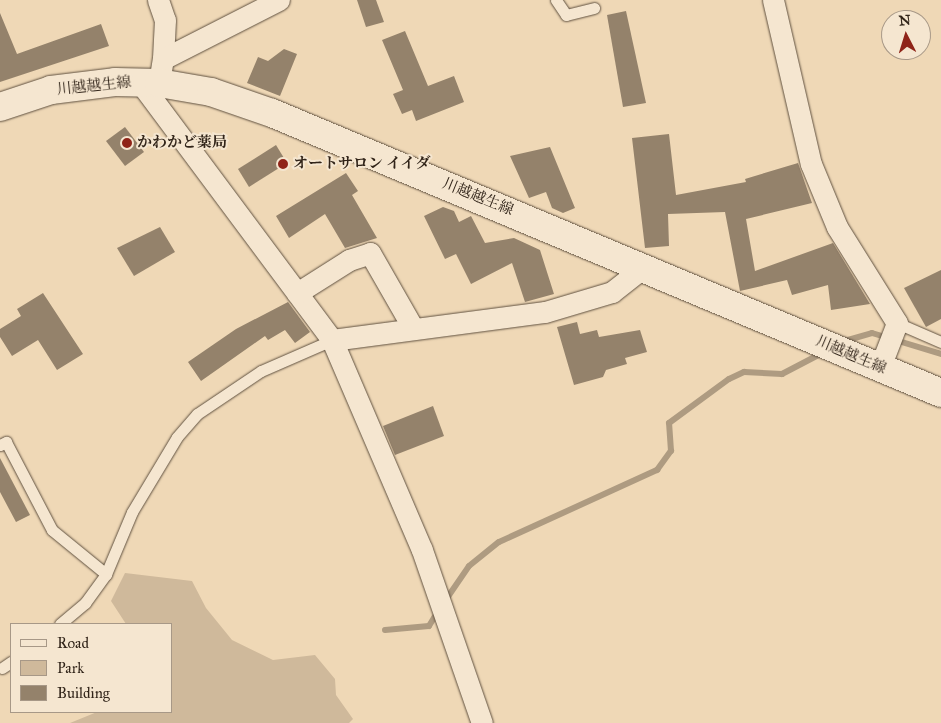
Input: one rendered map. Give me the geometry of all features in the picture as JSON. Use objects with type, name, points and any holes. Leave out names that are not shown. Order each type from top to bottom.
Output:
[{"type":"main road","name":"川越越生線","points":[[0,107],[51,90],[154,74],[272,113],[645,266],[941,393]]},
{"type":"street","points":[[158,0],[165,20],[154,74],[297,293],[332,340],[422,550],[482,723]]},
{"type":"street","points":[[154,74],[279,0]]},
{"type":"street","points":[[773,0],[810,164],[837,227],[898,323],[880,367]]},
{"type":"street","points":[[297,293],[349,260],[370,253],[413,328]]},
{"type":"street","points":[[332,340],[573,305],[612,292],[645,266]]},
{"type":"lane","points":[[556,0],[566,16],[594,8]]},
{"type":"lane","points":[[898,323],[941,342]]},
{"type":"lane","points":[[61,623],[85,603],[106,574],[132,512],[177,437],[197,414],[261,371],[332,340]]},
{"type":"lane","points":[[0,445],[6,442],[52,530],[106,574]]},
{"type":"green space","points":[[125,573],[192,581],[206,608],[232,640],[273,660],[315,655],[335,679],[336,695],[353,719],[349,723],[70,723],[95,713],[172,713],[172,623],[125,623],[111,601]]},
{"type":"building","points":[[357,0],[376,0],[384,22],[366,27]]},
{"type":"building","points":[[626,11],[646,103],[623,107],[607,15]]},
{"type":"building","points":[[0,13],[17,54],[101,24],[109,46],[0,82]]},
{"type":"building","points":[[405,31],[428,86],[454,76],[464,102],[416,121],[412,110],[402,114],[393,94],[403,90],[382,40]]},
{"type":"building","points":[[284,49],[297,54],[280,96],[247,83],[258,57],[268,61]]},
{"type":"building","points":[[125,127],[144,152],[125,166],[106,141]]},
{"type":"building","points":[[669,134],[676,195],[746,182],[745,179],[798,163],[812,203],[746,219],[755,271],[833,243],[870,304],[831,310],[828,285],[792,295],[787,280],[740,291],[725,212],[668,214],[669,246],[645,248],[632,138]]},
{"type":"building","points":[[276,145],[287,163],[249,187],[238,169]]},
{"type":"building","points":[[550,147],[575,208],[563,213],[552,208],[546,192],[529,198],[510,156]]},
{"type":"building","points":[[346,173],[358,191],[352,195],[377,238],[345,248],[325,214],[289,238],[276,216]]},
{"type":"building","points":[[443,207],[454,211],[459,222],[471,216],[485,243],[514,238],[540,250],[554,294],[525,302],[512,263],[471,284],[456,254],[445,259],[424,216]]},
{"type":"building","points":[[160,227],[175,252],[134,276],[117,248]]},
{"type":"building","points":[[941,270],[941,319],[926,327],[904,288]]},
{"type":"building","points":[[43,293],[83,354],[57,370],[38,340],[12,356],[0,337],[0,329],[21,316],[17,309]]},
{"type":"building","points":[[288,302],[310,332],[295,343],[285,330],[268,340],[265,336],[201,381],[188,362],[236,329]]},
{"type":"building","points":[[577,322],[580,334],[597,330],[599,337],[640,330],[647,352],[625,358],[627,364],[606,370],[603,377],[574,385],[557,327]]},
{"type":"building","points":[[433,406],[444,436],[395,455],[383,426]]},
{"type":"building","points":[[0,458],[30,515],[16,522],[0,492]]},
{"type":"waterway","points":[[841,342],[872,333],[941,354]]},
{"type":"waterway","points":[[445,601],[469,566],[499,542],[657,470],[671,451],[669,423],[729,379],[744,372],[782,374],[824,352]]},
{"type":"waterway","points":[[385,630],[429,626],[438,611]]},
{"type":"place","name":"かわかど薬局","points":[[127,143]]},
{"type":"place","name":"オートサロン イイダ","points":[[283,164]]}]
